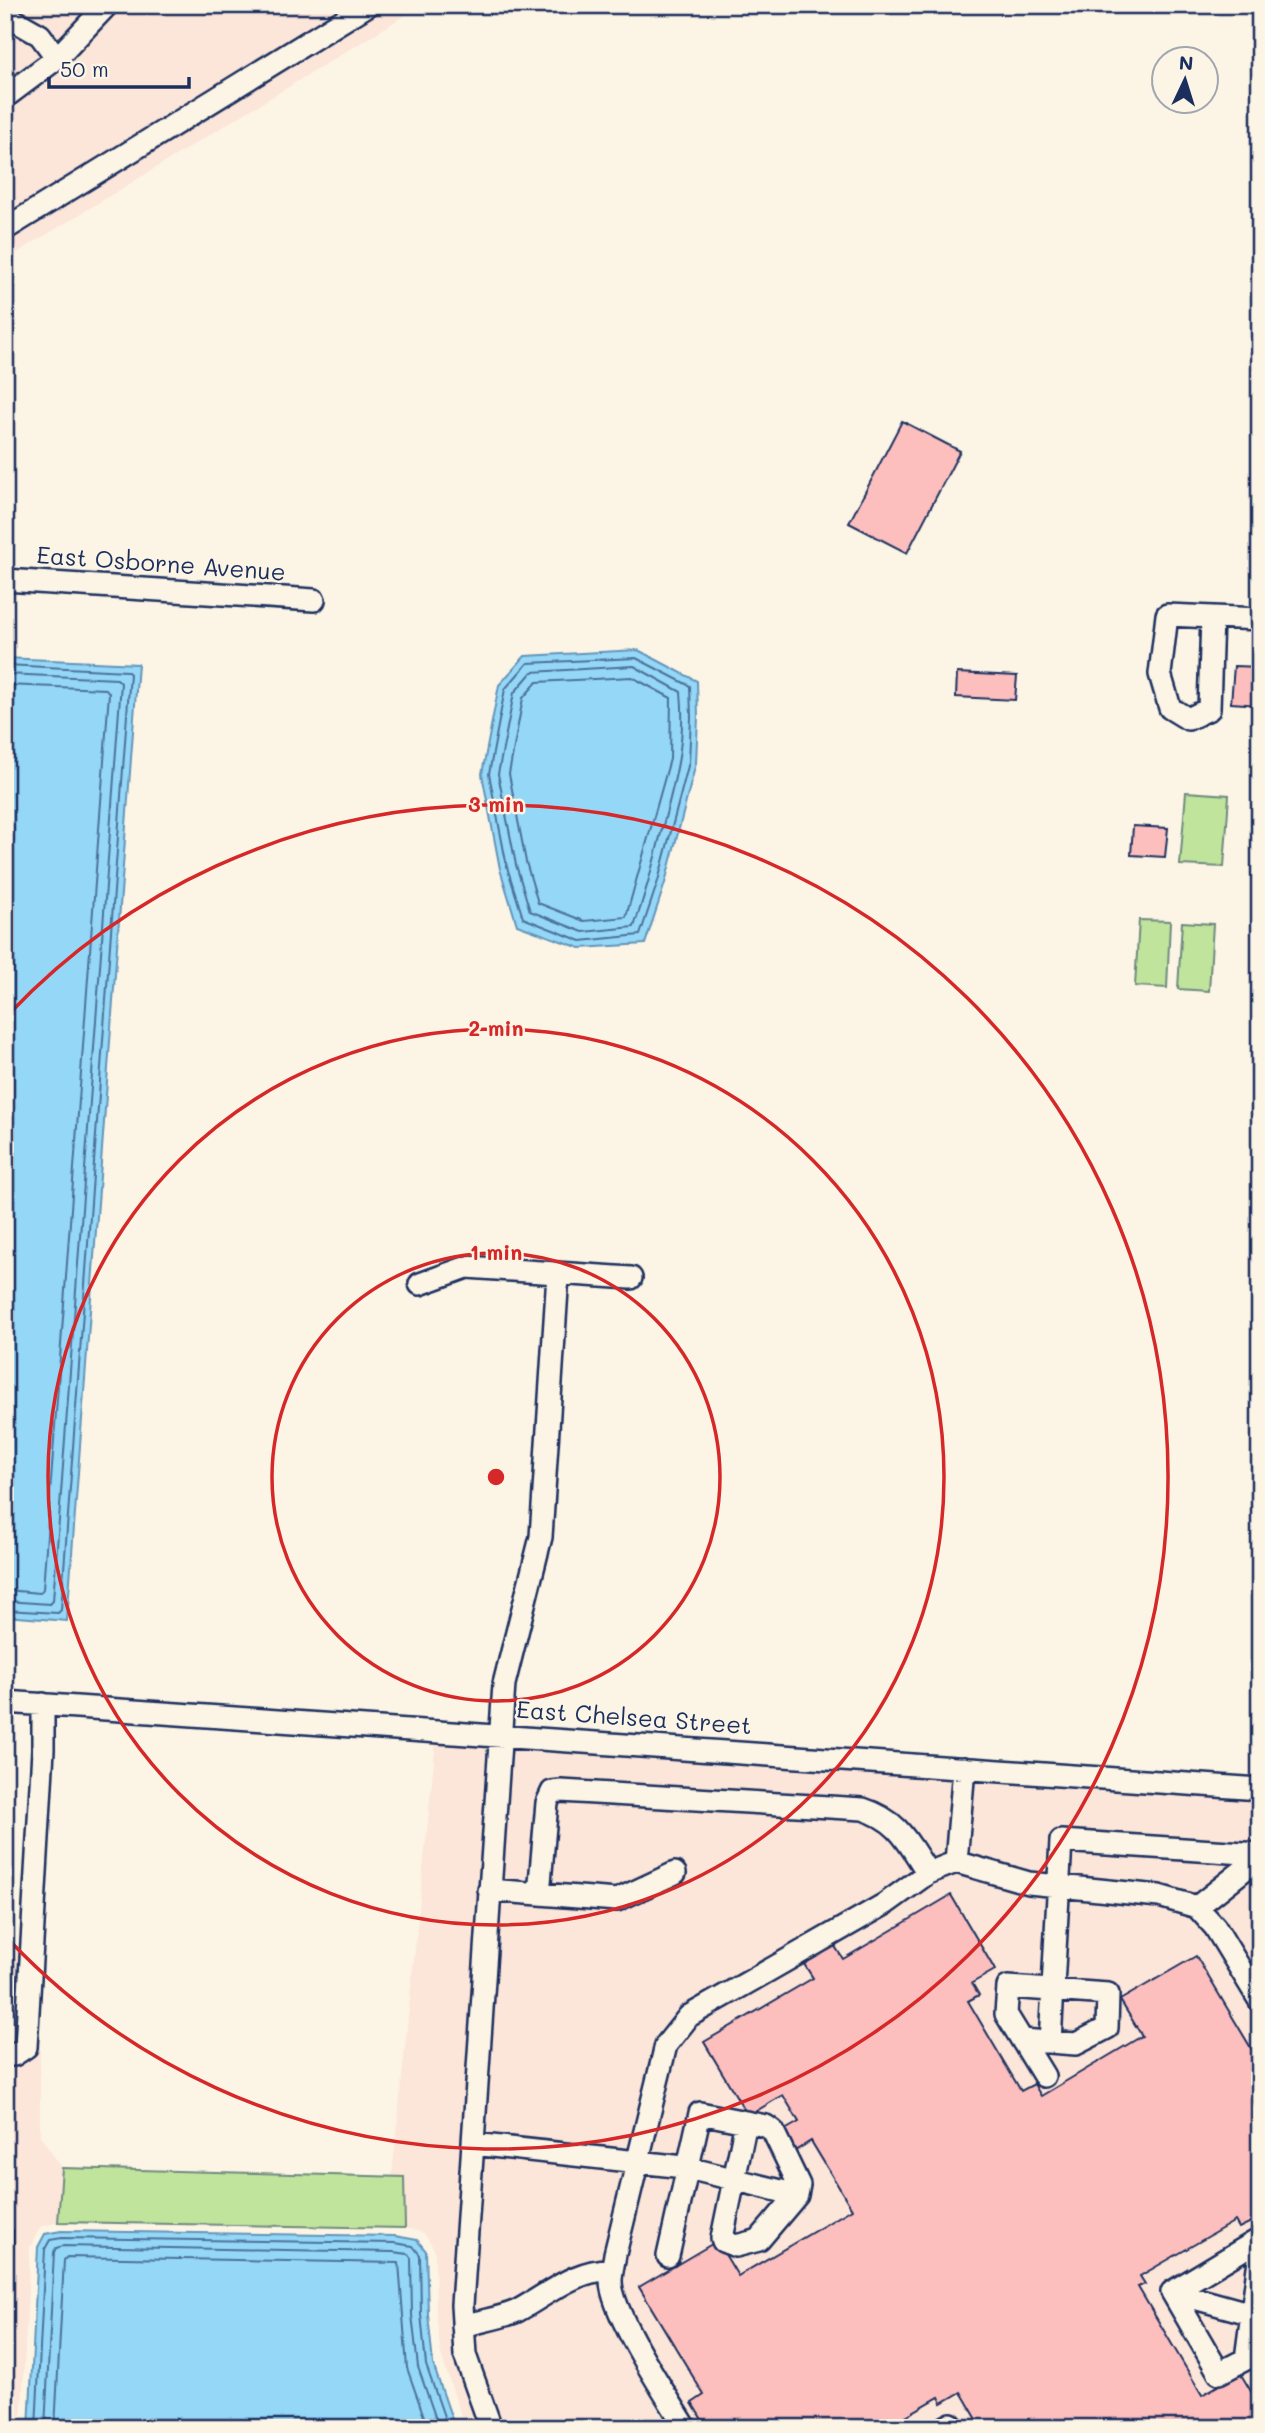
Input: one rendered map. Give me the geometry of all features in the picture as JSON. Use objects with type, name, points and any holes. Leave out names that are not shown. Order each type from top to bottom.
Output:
[{"type":"street","points":[[5,97],[57,58],[107,5]]},
{"type":"street","points":[[5,229],[368,5]]},
{"type":"street","points":[[5,15],[40,35],[57,58]]},
{"type":"street","name":"East Osborne Avenue","points":[[5,580],[314,600]]},
{"type":"street","points":[[1212,617],[1209,709],[1188,719],[1170,708],[1160,674],[1167,615],[1260,619]]},
{"type":"street","points":[[419,1284],[467,1267],[631,1278]]},
{"type":"street","points":[[491,2428],[465,2355],[462,2305],[504,1684],[541,1537],[558,1274]]},
{"type":"street","name":"East Chelsea Street","points":[[5,1702],[1260,1788]]},
{"type":"street","points":[[5,2054],[14,2055],[26,2047],[43,1750],[43,1704]]},
{"type":"street","points":[[956,1862],[964,1768]]},
{"type":"street","points":[[539,1894],[547,1803],[552,1792],[561,1791],[863,1810],[882,1815],[899,1829],[928,1873]]},
{"type":"street","points":[[1050,2042],[1061,1841],[1260,1856]]},
{"type":"street","points":[[1198,1907],[1260,1856]]},
{"type":"street","points":[[686,2428],[619,2310],[611,2283],[666,2045],[689,2016],[885,1904],[928,1873],[956,1862],[1029,1883],[1159,1896],[1198,1907],[1215,1927],[1260,2001]]},
{"type":"street","points":[[489,1890],[617,1900],[675,1873]]},
{"type":"street","points":[[1022,2040],[1076,2044],[1107,2028],[1108,1994],[1007,1987],[1006,2014],[1044,2076]]},
{"type":"street","points":[[668,2256],[700,2113],[746,2122],[766,2126],[773,2132],[799,2185],[797,2195],[759,2240],[736,2246],[723,2241],[746,2122]]},
{"type":"street","points":[[473,2144],[688,2167],[797,2195]]},
{"type":"street","points":[[1255,2242],[1260,2252],[1256,2315],[1246,2359],[1219,2373],[1172,2292],[1255,2242]]},
{"type":"street","points":[[463,2326],[514,2312],[581,2275],[599,2269],[612,2270]]},
{"type":"street","points":[[1172,2292],[1256,2315]]},
{"type":"street","points":[[944,2428],[951,2424],[954,2428]]},
{"type":"shaded area","points":[[5,5],[93,5],[51,49],[5,84]]},
{"type":"shaded area","points":[[121,5],[348,5],[5,216],[5,110],[62,67]]},
{"type":"shaded area","points":[[388,5],[422,5],[5,260],[5,241]]},
{"type":"shaded area","points":[[436,1741],[1260,1799],[1260,2428],[465,2428],[441,2355],[436,2313],[435,2251],[424,2233],[405,2228],[404,2177],[392,2176]]},
{"type":"shaded area","points":[[5,1945],[40,1948],[40,2136],[62,2168],[58,2222],[40,2227],[30,2247],[21,2428],[5,2428]]},
{"type":"green space","points":[[1186,792],[1229,795],[1224,867],[1180,865]]},
{"type":"green space","points":[[1139,920],[1170,921],[1167,988],[1135,986]]},
{"type":"green space","points":[[1182,922],[1213,924],[1209,991],[1178,989]]},
{"type":"green space","points":[[62,2168],[404,2177],[405,2228],[58,2222]]},
{"type":"water","points":[[638,650],[697,681],[696,763],[665,883],[645,944],[580,948],[517,925],[500,869],[482,774],[499,685],[525,656]]},
{"type":"water","points":[[5,658],[138,664],[67,1621],[5,1616]]},
{"type":"water","points":[[61,2231],[395,2236],[417,2240],[426,2251],[433,2364],[455,2428],[29,2428],[38,2247],[45,2234]]},
{"type":"building","points":[[902,421],[960,451],[907,553],[849,523]]},
{"type":"building","points":[[1234,666],[1260,667],[1260,705],[1231,703]]},
{"type":"building","points":[[957,673],[1017,676],[1015,700],[956,697]]},
{"type":"building","points":[[1133,826],[1168,828],[1165,857],[1131,855]]},
{"type":"building","points":[[951,1895],[995,1970],[972,1983],[979,1995],[968,2001],[1021,2091],[1034,2084],[1041,2096],[1142,2036],[1120,2000],[1196,1956],[1260,2063],[1260,2233],[1253,2221],[1239,2228],[1235,2221],[1140,2276],[1145,2284],[1138,2287],[1202,2395],[1240,2373],[1260,2406],[1260,2428],[982,2428],[961,2392],[942,2403],[939,2397],[885,2428],[707,2428],[692,2403],[704,2395],[639,2287],[717,2241],[738,2276],[852,2209],[811,2141],[795,2151],[783,2131],[799,2122],[783,2095],[748,2116],[704,2042],[813,1978],[804,1964],[834,1945],[843,1959]]},
{"type":"building","points":[[5,2230],[13,2230],[13,2254],[5,2254]]}]
